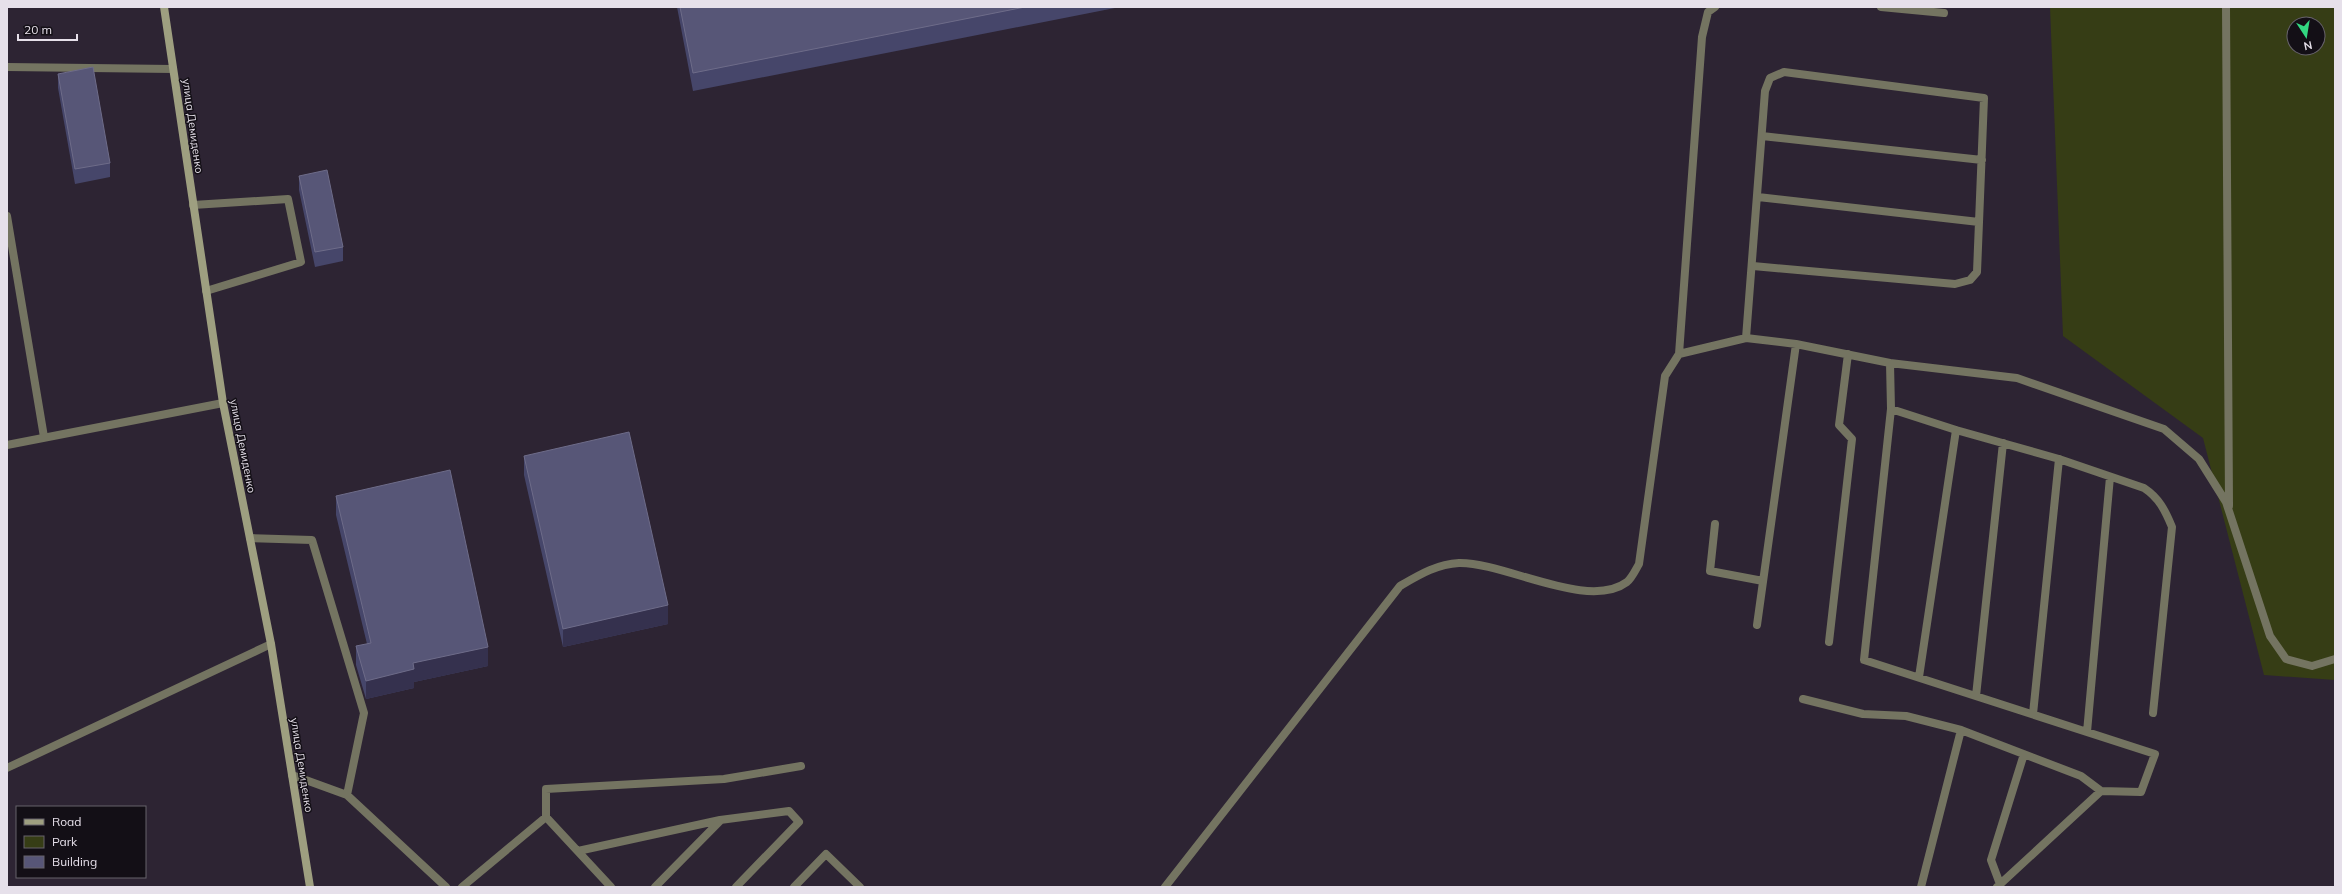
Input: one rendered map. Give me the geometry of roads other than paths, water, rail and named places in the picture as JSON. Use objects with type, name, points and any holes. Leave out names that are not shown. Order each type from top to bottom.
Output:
[{"type":"main road","name":"улица Демиденко","points":[[164,7],[224,403],[271,644],[310,887]]},
{"type":"street","points":[[1165,887],[1400,586],[1427,570],[1459,563],[1486,567],[1588,592],[1609,590],[1628,582],[1639,564],[1665,376],[1679,354],[1702,37],[1708,12],[1715,7]]},
{"type":"street","points":[[1881,7],[1944,13]]},
{"type":"street","points":[[2226,7],[2229,510]]},
{"type":"street","points":[[7,67],[173,68]]},
{"type":"street","points":[[1746,338],[1753,266],[1765,91],[1770,78],[1784,72],[1984,98],[1977,272],[1970,280],[1955,284],[1753,266]]},
{"type":"street","points":[[1762,136],[1982,160]]},
{"type":"street","points":[[1758,197],[1979,222]]},
{"type":"street","points":[[193,205],[288,199],[301,262],[206,291]]},
{"type":"street","points":[[7,216],[44,437]]},
{"type":"street","points":[[1679,354],[1746,338],[1796,344],[1890,362],[2017,378],[2164,429],[2198,459],[2226,502],[2270,636],[2286,659],[2312,666],[2335,659]]},
{"type":"street","points":[[1757,625],[1796,344]]},
{"type":"street","points":[[1829,642],[1852,439],[1839,425],[1848,354]]},
{"type":"street","points":[[1803,699],[1863,714],[1906,716],[1961,730],[2081,776],[2101,791],[2141,792],[2155,754],[1864,660],[1891,409],[1890,362]]},
{"type":"street","points":[[7,445],[224,403]]},
{"type":"street","points":[[1891,409],[1956,430],[2059,460],[2144,488],[2156,495],[2166,512],[2172,527],[2153,714]]},
{"type":"street","points":[[1919,677],[1956,430]]},
{"type":"street","points":[[1976,696],[2003,443]]},
{"type":"street","points":[[2033,714],[2059,460]]},
{"type":"street","points":[[2087,732],[2110,477]]},
{"type":"street","points":[[1715,524],[1710,571],[1763,581]]},
{"type":"street","points":[[250,538],[312,540],[364,713],[347,795]]},
{"type":"street","points":[[7,768],[271,644]]},
{"type":"street","points":[[1921,887],[1961,730]]},
{"type":"street","points":[[2024,754],[1991,860],[1999,886],[2101,791]]},
{"type":"street","points":[[611,887],[546,817],[546,789],[724,779],[801,766]]},
{"type":"street","points":[[292,775],[347,795],[446,887]]},
{"type":"street","points":[[578,852],[720,820],[789,812],[799,822],[736,887]]},
{"type":"street","points":[[462,887],[546,817]]},
{"type":"street","points":[[655,887],[720,820]]},
{"type":"street","points":[[794,887],[826,854],[860,887]]}]
